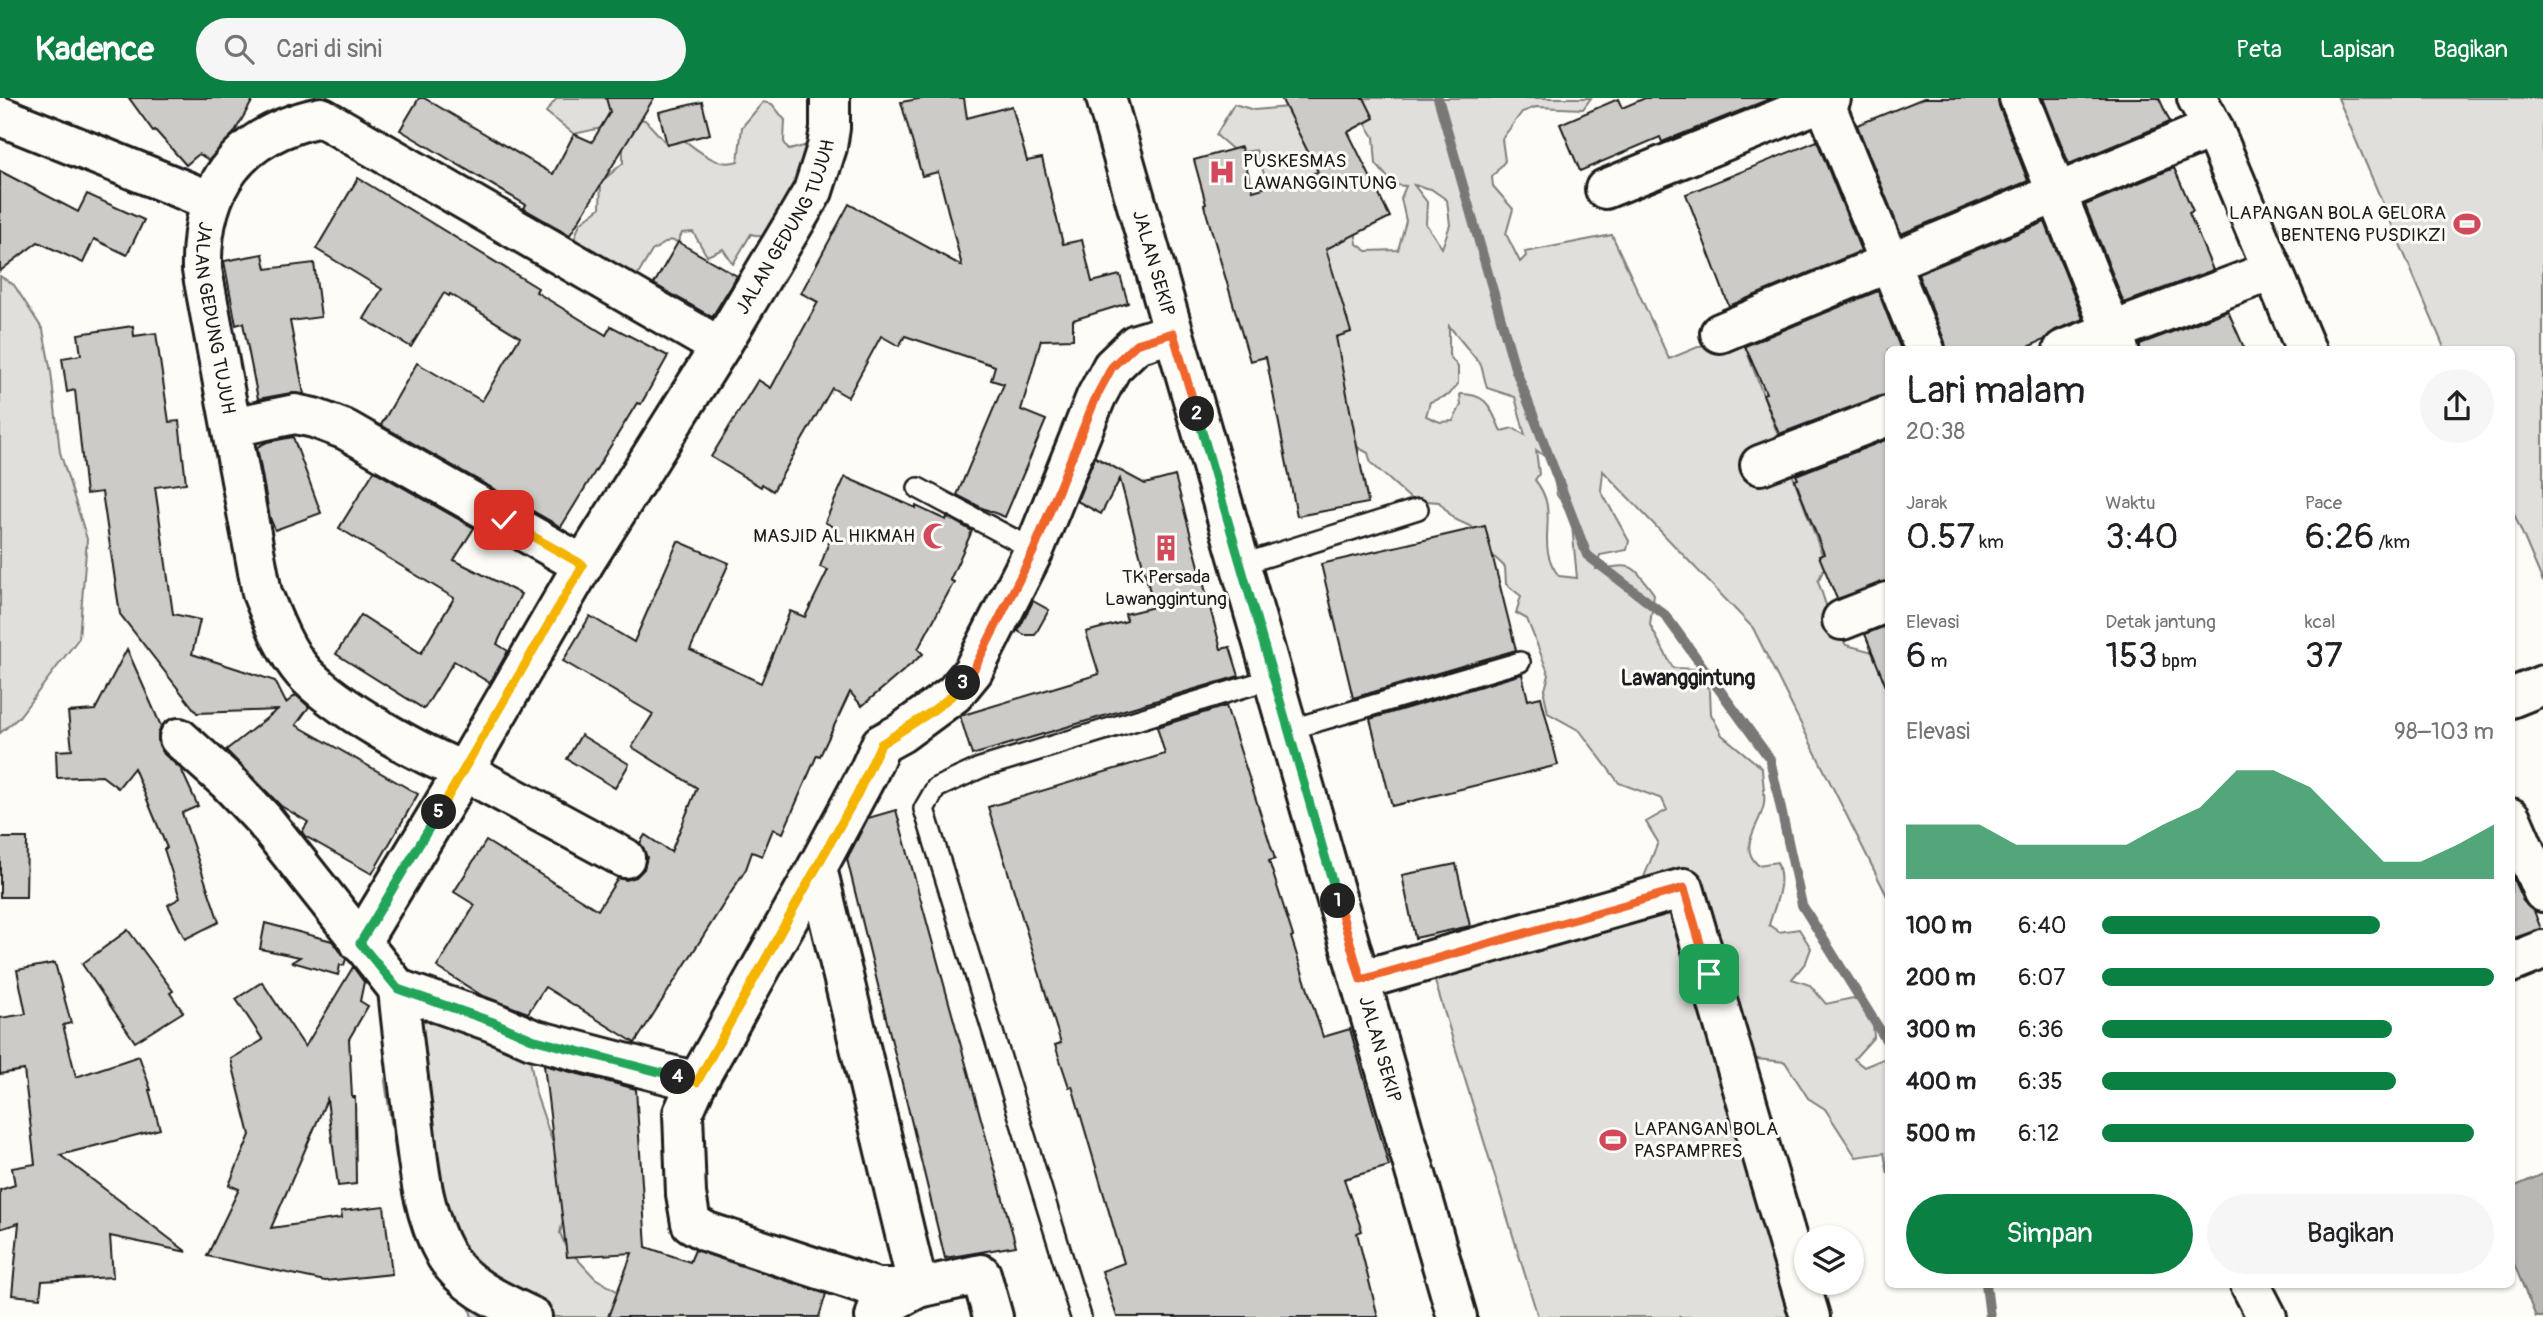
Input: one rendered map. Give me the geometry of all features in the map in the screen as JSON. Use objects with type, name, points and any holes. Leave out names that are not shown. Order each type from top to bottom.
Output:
[{"type":"street","name":"JALAN GEDUNG TUJUH","points":[[360,943],[464,771],[583,565],[720,347],[813,191],[827,147],[830,98]]},
{"type":"street","name":"JALAN SEKIP","points":[[1106,98],[1457,1317]]},
{"type":"street","points":[[2019,98],[2115,341]]},
{"type":"street","points":[[1605,189],[1828,99],[1923,346]]},
{"type":"street","points":[[1720,333],[2056,192],[2205,113],[2304,346]]},
{"type":"street","points":[[0,116],[212,201]]},
{"type":"street","name":"JALAN GEDUNG TUJUH","points":[[625,858],[464,771],[432,757],[355,712],[327,693],[304,672],[281,638],[262,593],[202,270],[204,225],[222,180],[255,143],[276,130],[321,117],[720,347]]},
{"type":"street","points":[[2086,346],[2115,341],[2272,271]]},
{"type":"street","points":[[993,1317],[981,1274],[918,1288],[877,1288],[707,1232],[691,1223],[686,1194],[683,1113],[697,1082],[817,868],[881,744],[901,733],[954,694],[973,671],[1034,550],[1096,397],[1112,367],[1136,344],[1173,333]]},
{"type":"street","points":[[233,427],[295,414],[346,430],[583,565]]},
{"type":"street","points":[[1760,465],[1885,417]]},
{"type":"street","points":[[1842,620],[1885,603]]},
{"type":"street","points":[[2515,696],[2543,685]]},
{"type":"street","points":[[179,738],[227,781],[264,820],[398,989],[493,1022],[532,1039],[697,1082]]},
{"type":"street","points":[[2515,827],[2543,892]]},
{"type":"street","points":[[817,868],[918,1288]]},
{"type":"street","points":[[1361,980],[1684,888],[1810,1317]]},
{"type":"street","points":[[2515,961],[2543,950]]},
{"type":"street","points":[[398,989],[420,1179],[431,1221],[447,1257],[469,1282],[496,1300],[532,1317]]},
{"type":"street","points":[[875,1317],[877,1310],[918,1288]]},
{"type":"street","points":[[2252,1288],[2267,1317]]},
{"type":"lane","points":[[918,488],[1034,550]]},
{"type":"lane","points":[[1240,565],[1418,509]]},
{"type":"lane","points":[[1288,730],[1520,662]]},
{"type":"lane","points":[[1081,1317],[924,809],[936,788],[980,768],[1274,678]]},
{"type":"shaded area","points":[[557,98],[619,98],[624,117],[645,120],[667,144],[684,140],[716,161],[731,163],[738,161],[742,127],[763,102],[772,104],[785,120],[784,142],[789,150],[815,143],[787,243],[751,234],[733,264],[723,249],[707,256],[693,232],[682,233],[678,242],[670,240],[652,251],[630,288],[600,266],[574,240],[580,223],[600,208],[601,182],[623,163],[623,146],[601,128],[574,134],[546,112]]},
{"type":"shaded area","points":[[1360,98],[1591,98],[1583,109],[1536,107],[1522,112],[1502,139],[1505,161],[1492,177],[1493,186],[1513,209],[1506,234],[1520,262],[1526,256],[1525,252],[1612,235],[1669,359],[1739,330],[1826,565],[1818,581],[1832,623],[1846,645],[1873,652],[1885,682],[1885,892],[1753,628],[1603,471],[1601,491],[1629,541],[1627,550],[1600,555],[1596,569],[1625,566],[1640,575],[1654,594],[1650,625],[1673,668],[1695,669],[1710,691],[1711,714],[1722,735],[1762,768],[1764,804],[1749,844],[1752,858],[1758,865],[1777,862],[1779,870],[1779,894],[1769,925],[1779,932],[1799,929],[1811,948],[1806,962],[1792,979],[1810,985],[1826,1004],[1853,998],[1872,1011],[1874,1037],[1854,1059],[1864,1067],[1885,1058],[1885,1158],[1884,1153],[1856,1157],[1825,1109],[1808,1098],[1785,1062],[1718,1055],[1793,1317],[1538,1317],[1429,962],[1672,898],[1695,974],[1701,923],[1691,891],[1674,885],[1668,892],[1654,894],[1642,882],[1658,842],[1646,822],[1667,810],[1662,799],[1619,783],[1580,731],[1548,713],[1544,693],[1549,675],[1527,619],[1516,613],[1521,596],[1506,584],[1505,567],[1475,539],[1472,527],[1454,519],[1439,502],[1412,500],[1371,463],[1368,453],[1339,437],[1345,417],[1333,395],[1343,374],[1333,364],[1306,356],[1292,336],[1303,316],[1304,286],[1322,270],[1324,259],[1302,238],[1316,224],[1307,209],[1300,180],[1265,177],[1256,150],[1237,153],[1216,135],[1234,104],[1254,110],[1288,107],[1311,132],[1318,162],[1337,177],[1335,199],[1354,221],[1357,244],[1367,251],[1398,250],[1406,221],[1401,198],[1406,186],[1394,185],[1376,164],[1374,137],[1356,108]],"holes":[[[1414,185],[1431,189],[1447,200],[1450,225],[1442,248],[1426,224],[1427,202]],[[1449,326],[1481,365],[1487,388],[1515,397],[1525,435],[1513,428],[1501,431],[1487,404],[1470,395],[1460,394],[1461,405],[1453,421],[1440,422],[1426,416],[1430,402],[1449,395],[1458,384],[1458,367],[1449,355]],[[1536,450],[1551,461],[1557,495],[1571,515],[1577,578],[1559,576],[1551,564],[1547,540],[1547,505],[1535,480],[1539,474]]]},
{"type":"shaded area","name":"LAPANGAN BOLA GELORA BENTENG PUSDIKZI","points":[[2338,98],[2543,98],[2543,582],[2515,516],[2515,346],[2443,346]]},
{"type":"shaded area","points":[[0,276],[14,285],[43,330],[51,372],[60,452],[87,539],[79,638],[18,718],[0,733]]},
{"type":"shaded area","points":[[412,1011],[529,1053],[536,1094],[570,1193],[560,1233],[566,1247],[595,1278],[660,1317],[472,1317],[463,1285],[409,1189],[396,1156],[385,1081],[392,1040]]},
{"type":"shaded area","points":[[2543,1174],[2543,1317],[2536,1317],[2515,1267],[2515,1186]]},
{"type":"building","points":[[129,98],[254,98],[234,133],[209,160],[199,154],[186,165],[155,130],[153,131]]},
{"type":"building","points":[[419,98],[424,98],[553,174],[574,134],[592,142],[610,112],[606,98],[654,98],[570,235],[523,208],[526,205],[400,130]]},
{"type":"building","points":[[924,98],[964,98],[967,118],[1012,106],[1027,161],[1042,158],[1063,244],[1082,240],[1092,282],[1120,275],[1128,303],[1073,320],[1073,339],[1041,340],[1021,410],[1046,420],[1005,517],[957,495],[1004,384],[991,380],[995,366],[905,336],[899,346],[881,336],[848,397],[832,388],[773,491],[762,484],[761,487],[711,457],[758,380],[771,388],[818,302],[801,293],[849,204],[962,266],[938,172],[922,176],[901,102]]},
{"type":"building","points":[[1281,98],[1364,98],[1374,118],[1348,132],[1390,217],[1326,249],[1351,332],[1336,337],[1368,503],[1297,516],[1266,357],[1250,361],[1204,205],[1206,204],[1194,160],[1241,147],[1253,191],[1318,172]]},
{"type":"building","points":[[1645,98],[1772,98],[1662,142],[1660,137],[1580,171],[1560,124],[1618,99],[1622,108]]},
{"type":"building","points":[[1924,98],[1998,98],[2028,181],[1901,234],[1857,125]]},
{"type":"building","points":[[2043,98],[2159,98],[2170,122],[2069,164]]},
{"type":"building","points":[[702,102],[710,134],[667,145],[659,112]]},
{"type":"building","points":[[1817,141],[1861,251],[1729,306],[1686,194]]},
{"type":"building","points":[[2174,168],[2193,211],[2189,213],[2213,270],[2124,303],[2085,205]]},
{"type":"building","points":[[0,171],[78,212],[87,194],[144,220],[127,255],[94,239],[83,263],[38,242],[0,271]]},
{"type":"building","points":[[358,178],[538,288],[536,292],[606,335],[611,326],[668,356],[641,404],[637,403],[561,527],[381,425],[417,363],[482,401],[520,337],[450,294],[449,296],[444,293],[411,347],[364,319],[382,289],[316,249]]},
{"type":"building","points":[[2045,222],[2083,319],[2055,330],[2044,340],[2030,346],[1946,346],[1918,274]]},
{"type":"building","points":[[678,242],[737,276],[712,317],[654,284]]},
{"type":"building","points":[[263,254],[266,269],[314,263],[321,317],[290,321],[304,394],[291,393],[258,399],[243,323],[236,325],[224,261]]},
{"type":"building","points":[[1878,291],[1899,346],[1885,346],[1885,395],[1779,434],[1763,394],[1766,393],[1745,346]]},
{"type":"building","points":[[2228,311],[2243,346],[2140,346]]},
{"type":"building","points":[[133,326],[134,336],[156,333],[169,422],[179,421],[186,483],[155,487],[173,614],[200,620],[192,654],[275,681],[286,703],[296,695],[309,707],[296,725],[418,794],[372,874],[305,836],[302,832],[308,822],[281,806],[226,750],[277,710],[197,713],[120,614],[102,492],[86,494],[75,390],[67,392],[62,358],[81,355],[78,334]]},
{"type":"building","points":[[293,437],[321,513],[275,530],[270,518],[257,447],[267,442]]},
{"type":"building","points":[[1885,440],[1885,582],[1837,599],[1819,556],[1824,554],[1795,480],[1798,479],[1796,475]]},
{"type":"building","points":[[1095,457],[1145,484],[1175,476],[1221,649],[1230,647],[1239,676],[972,755],[960,716],[1099,674],[1086,632],[1127,621],[1125,614],[1154,607],[1120,479],[1101,514],[1077,501]]},
{"type":"building","points":[[374,471],[474,528],[454,560],[521,594],[497,644],[508,651],[490,683],[454,661],[424,709],[336,654],[361,615],[421,653],[454,598],[339,528]]},
{"type":"building","points":[[845,477],[946,520],[947,517],[972,531],[950,580],[954,582],[918,649],[923,654],[862,706],[850,692],[820,756],[817,755],[783,833],[773,829],[762,856],[752,852],[746,869],[635,1043],[545,987],[528,1013],[481,995],[437,967],[475,905],[454,892],[486,841],[598,910],[618,878],[626,880],[636,877],[644,869],[647,857],[640,843],[645,835],[671,852],[697,788],[632,747],[653,714],[563,661],[590,616],[634,642],[678,541],[729,563],[690,650],[761,683],[790,611],[805,617],[828,570],[820,567],[834,528],[825,522]]},
{"type":"building","points":[[1485,526],[1516,650],[1353,698],[1321,564]]},
{"type":"building","points":[[1033,601],[1049,610],[1035,635],[1025,635],[1018,631]]},
{"type":"building","points":[[1885,626],[1885,684],[1865,634]]},
{"type":"building","points":[[127,649],[161,726],[158,734],[159,745],[164,754],[181,769],[198,806],[182,813],[219,922],[185,939],[168,905],[180,898],[164,849],[167,848],[134,768],[118,788],[102,776],[57,778],[56,751],[72,750],[68,712],[95,710]]},
{"type":"building","points":[[1522,674],[1528,700],[1541,697],[1558,765],[1392,806],[1370,719]]},
{"type":"building","points":[[1226,706],[1275,859],[1269,861],[1323,1037],[1350,1029],[1389,1166],[1344,1179],[1362,1231],[1357,1233],[1378,1317],[1117,1317],[1102,1271],[1124,1263],[1072,1086],[1069,1087],[1055,1045],[1061,1043],[988,807],[1165,754],[1157,727]]},
{"type":"building","points":[[581,735],[629,764],[615,788],[567,759]]},
{"type":"building","points":[[896,810],[1016,1246],[945,1258],[847,859],[868,818]]},
{"type":"building","points":[[0,838],[27,838],[26,897],[0,897]]},
{"type":"building","points":[[1456,864],[1470,926],[1415,938],[1402,875]]},
{"type":"building","points":[[2515,883],[2523,901],[2534,911],[2541,929],[2515,938]]},
{"type":"building","points":[[265,923],[332,941],[346,959],[344,965],[340,965],[338,975],[292,962],[300,957],[260,949]]},
{"type":"building","points":[[128,930],[173,991],[170,993],[183,1012],[135,1042],[82,964]]},
{"type":"building","points":[[55,963],[71,1023],[63,1025],[76,1077],[139,1056],[151,1090],[160,1129],[60,1155],[187,1252],[110,1236],[113,1277],[42,1281],[40,1298],[12,1295],[19,1223],[0,1229],[0,1190],[15,1185],[12,1168],[35,1164],[24,1070],[0,1074],[0,1018],[26,1014],[17,970]]},
{"type":"building","points":[[353,967],[364,982],[360,1001],[368,1006],[349,1039],[352,1097],[355,1097],[356,1184],[338,1186],[327,1099],[271,1228],[342,1218],[341,1211],[384,1206],[392,1274],[325,1281],[207,1256],[239,1189],[229,1185],[250,1135],[231,1059],[263,1040],[236,999],[262,982],[305,1047]]},
{"type":"building","points":[[544,1065],[636,1089],[646,1247],[690,1262],[695,1250],[826,1294],[819,1317],[608,1317],[632,1253],[567,1257]]},
{"type":"waterway","points":[[1438,98],[1515,368],[1587,555],[1665,615],[1770,759],[1802,905],[1885,1038]]},
{"type":"waterway","points":[[1986,1288],[1990,1317]]},
{"type":"place","name":"PUSKESMAS LAWANGGINTUNG","points":[[1222,172]]},
{"type":"place","name":"LAPANGAN BOLA GELORA BENTENG PUSDIKZI","points":[[2467,224]]},
{"type":"place","name":"MASJID AL HIKMAH","points":[[936,536]]},
{"type":"place","name":"TK Persada Lawanggintung","points":[[1166,548]]},
{"type":"place","name":"LAPANGAN BOLA PASPAMPRES","points":[[1613,1140]]},
{"type":"district","name":"Lawanggintung","points":[[1688,678]]},
{"type":"route","points":[[504,520],[583,565],[464,771],[360,943],[398,989],[493,1022],[532,1039],[697,1082],[857,795],[881,744],[901,733],[954,694],[973,671],[1034,550],[1096,397],[1112,367],[1136,344],[1173,333],[1361,980],[1684,888],[1709,974]]}]
